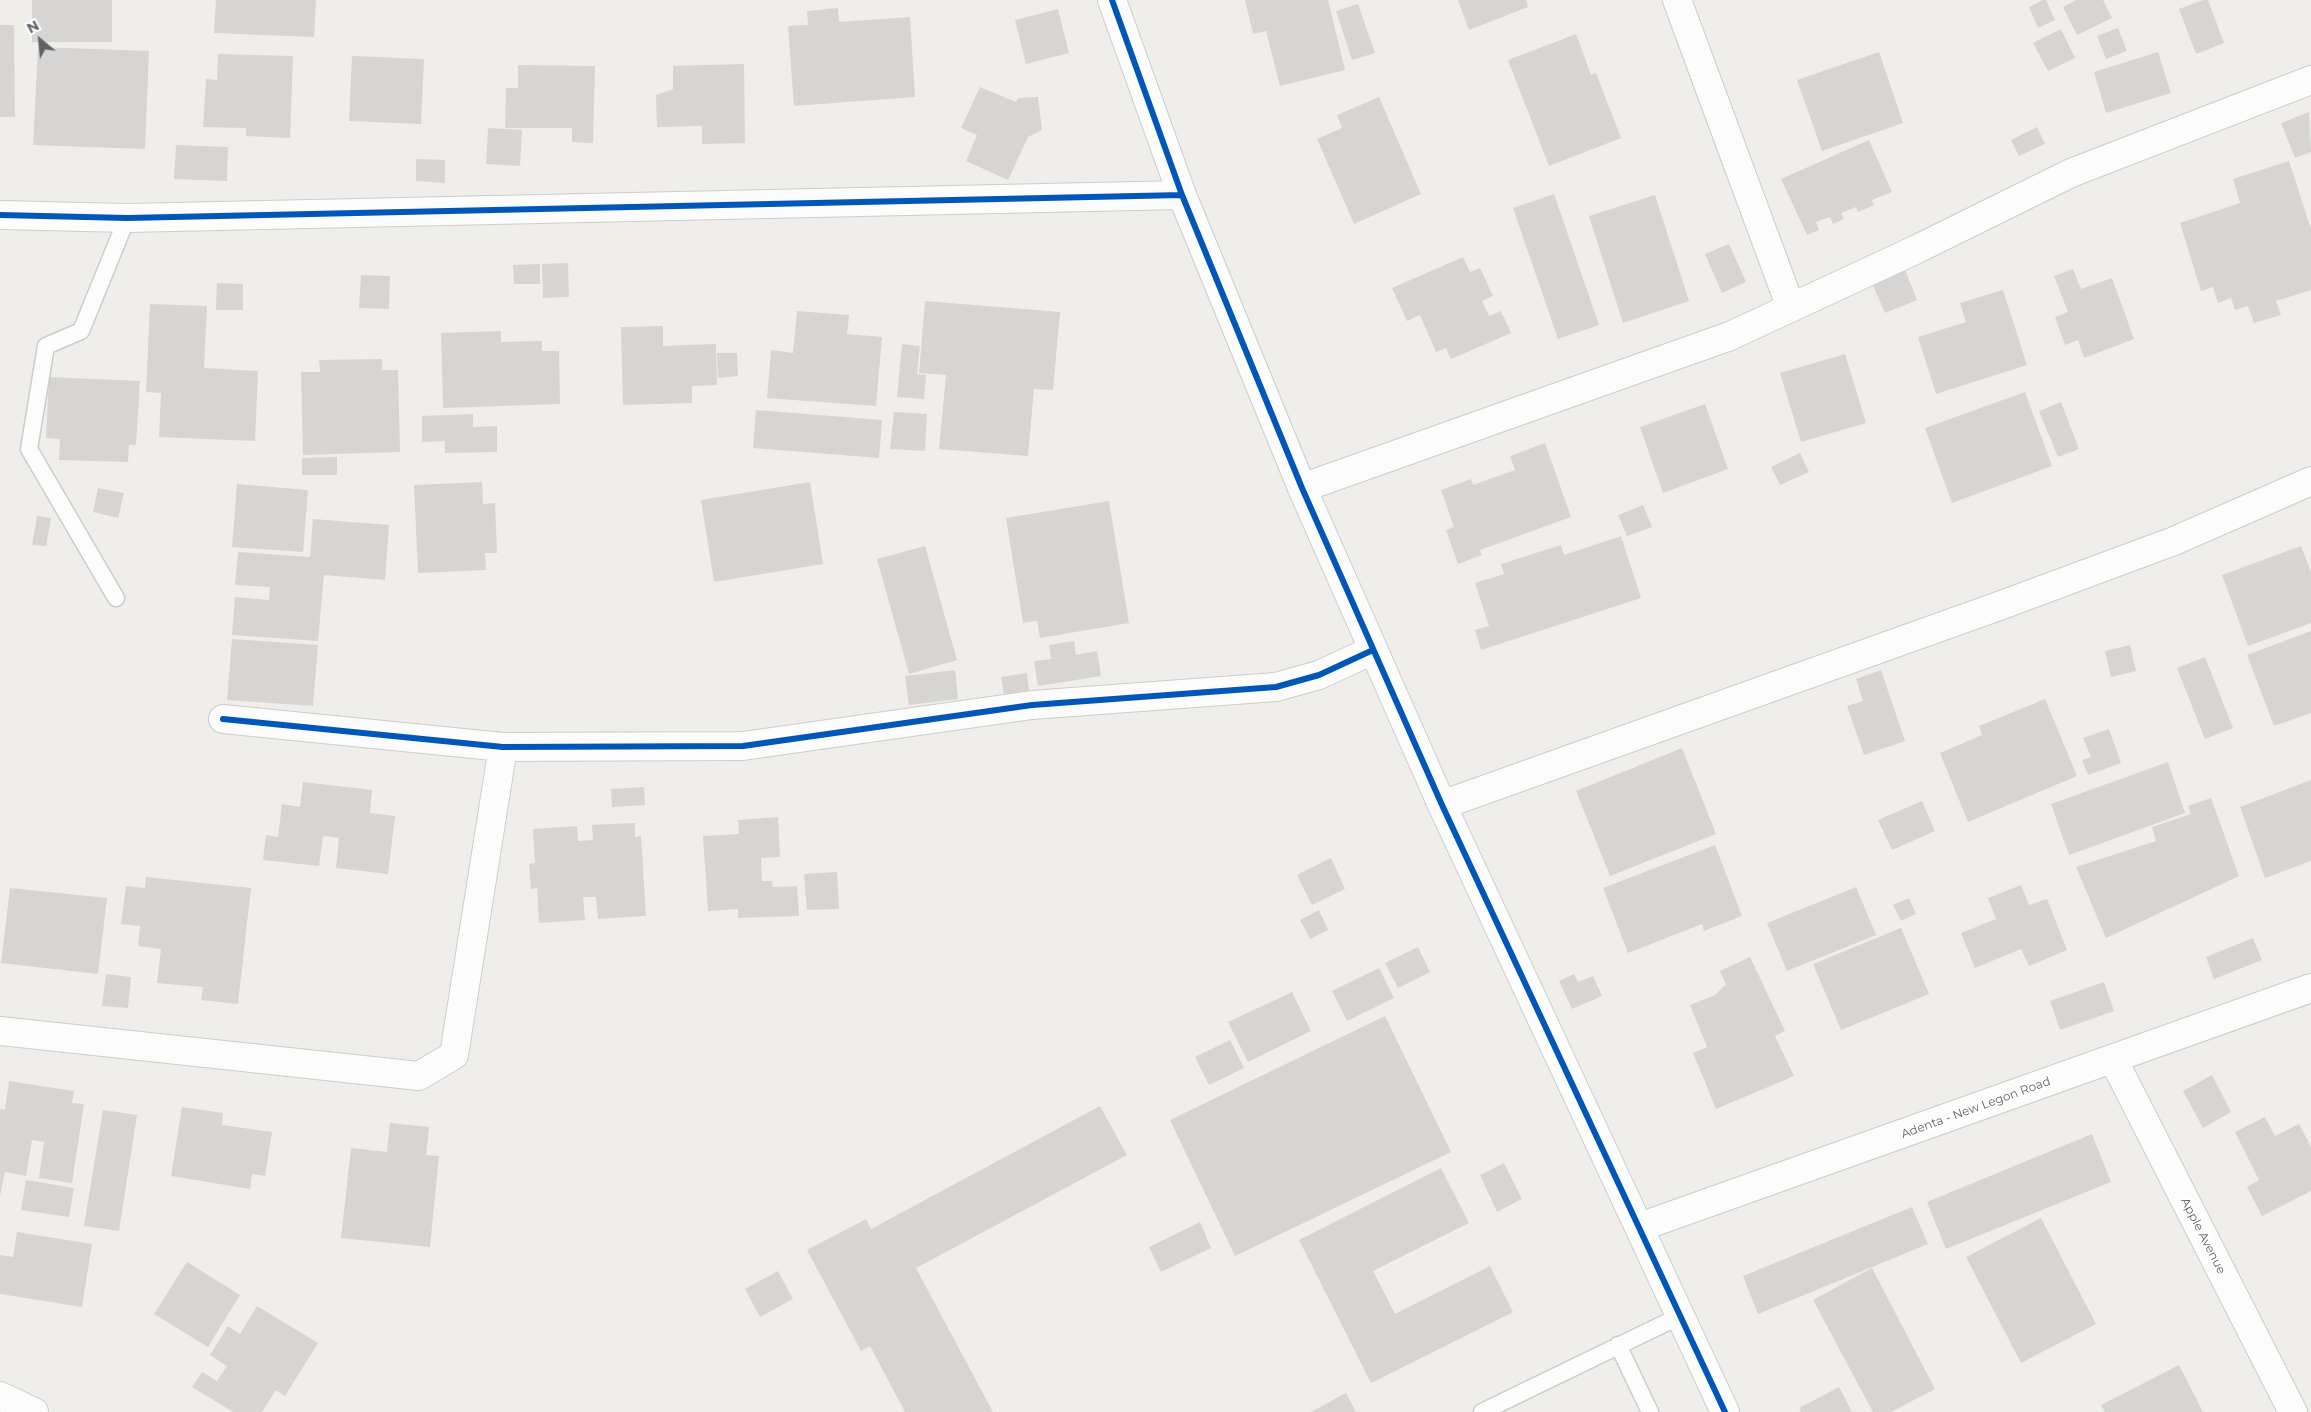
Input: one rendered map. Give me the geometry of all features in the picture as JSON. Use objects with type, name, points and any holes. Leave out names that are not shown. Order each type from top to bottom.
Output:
[{"type":"street","points":[[1112,0],[1182,194],[1302,488],[1442,805],[1725,1412]]},
{"type":"street","points":[[1677,0],[1792,308]]},
{"type":"street","points":[[1302,488],[1730,336],[2071,173],[2311,80]]},
{"type":"street","points":[[0,215],[127,218],[1182,194]]},
{"type":"street","points":[[1442,805],[2110,565],[2174,541],[2311,481]]},
{"type":"street","points":[[223,719],[503,748],[743,746],[1032,705],[1276,687],[1319,675],[1373,650]]},
{"type":"street","points":[[0,1031],[419,1076],[454,1055],[503,748]]},
{"type":"street","name":"Adenta - New Legon Road","points":[[1640,1227],[2311,988]]},
{"type":"street","name":"Apple Avenue","points":[[2113,1059],[2293,1412]]},
{"type":"street","points":[[0,1396],[34,1412]]},
{"type":"lane","points":[[116,598],[29,449],[46,346],[81,331],[127,218]]},
{"type":"lane","points":[[1482,1412],[1680,1316]]},
{"type":"lane","points":[[1618,1345],[1650,1412]]},
{"type":"building","points":[[32,0],[112,0],[112,42],[32,42]]},
{"type":"building","points":[[216,0],[316,0],[314,37],[214,33]]},
{"type":"building","points":[[1245,0],[1328,0],[1345,70],[1280,86],[1266,31],[1253,34]]},
{"type":"building","points":[[1458,0],[1526,0],[1528,7],[1469,30]]},
{"type":"building","points":[[2046,0],[2055,20],[2038,28],[2029,7]]},
{"type":"building","points":[[2076,0],[2103,0],[2112,18],[2077,35],[2063,7]]},
{"type":"building","points":[[2208,0],[2224,43],[2196,54],[2179,9]]},
{"type":"building","points":[[1358,4],[1375,53],[1352,60],[1336,11]]},
{"type":"building","points":[[838,8],[839,22],[910,17],[915,97],[794,106],[788,26],[808,25],[807,11]]},
{"type":"building","points":[[1058,9],[1069,53],[1026,64],[1015,20]]},
{"type":"building","points":[[0,25],[14,25],[15,117],[0,117]]},
{"type":"building","points":[[2118,28],[2127,51],[2106,59],[2097,36]]},
{"type":"building","points":[[2061,29],[2075,58],[2048,71],[2033,43]]},
{"type":"building","points":[[1576,34],[1591,75],[1596,73],[1621,138],[1549,166],[1508,60]]},
{"type":"building","points":[[38,47],[149,51],[145,149],[33,145]]},
{"type":"building","points":[[1879,52],[1903,123],[1822,151],[1797,80]]},
{"type":"building","points":[[2158,52],[2171,93],[2106,113],[2094,72]]},
{"type":"building","points":[[218,54],[293,56],[290,138],[246,136],[246,128],[203,127],[206,79],[217,80]]},
{"type":"building","points":[[352,56],[424,59],[421,124],[349,121]]},
{"type":"building","points":[[744,64],[745,143],[702,144],[702,126],[657,127],[656,95],[673,89],[673,66]]},
{"type":"building","points":[[518,65],[595,66],[593,143],[572,142],[572,128],[505,128],[506,88],[518,88]]},
{"type":"building","points":[[980,87],[1016,102],[1018,98],[1038,97],[1042,130],[1028,137],[1008,180],[966,161],[977,135],[961,128]]},
{"type":"building","points":[[1379,97],[1421,194],[1354,224],[1317,139],[1342,128],[1337,115]]},
{"type":"building","points":[[2309,112],[2311,152],[2295,158],[2281,123]]},
{"type":"building","points":[[2037,127],[2045,144],[2019,156],[2011,140]]},
{"type":"building","points":[[488,128],[522,130],[520,166],[486,164]]},
{"type":"building","points":[[1869,140],[1892,192],[1872,200],[1874,205],[1858,212],[1856,207],[1841,213],[1844,219],[1833,224],[1830,217],[1816,222],[1819,230],[1807,235],[1781,179]]},
{"type":"building","points":[[176,145],[228,147],[227,181],[174,179]]},
{"type":"building","points":[[416,159],[445,160],[445,183],[416,181]]},
{"type":"building","points":[[2289,161],[2311,229],[2311,290],[2276,301],[2281,315],[2254,323],[2248,306],[2235,310],[2231,298],[2218,303],[2213,287],[2201,291],[2180,223],[2240,203],[2233,179]]},
{"type":"building","points":[[1554,194],[1599,325],[1558,339],[1513,208]]},
{"type":"building","points":[[1655,195],[1689,301],[1623,323],[1589,216]]},
{"type":"building","points":[[1729,244],[1746,282],[1722,293],[1705,254]]},
{"type":"building","points":[[1463,257],[1470,272],[1480,268],[1493,296],[1482,301],[1489,316],[1501,311],[1511,333],[1451,359],[1446,348],[1436,352],[1420,315],[1407,321],[1392,288]]},
{"type":"building","points":[[568,263],[569,297],[543,298],[542,264]]},
{"type":"building","points":[[540,264],[540,284],[514,284],[513,265]]},
{"type":"building","points":[[1904,267],[1917,300],[1885,313],[1871,281]]},
{"type":"building","points":[[2073,269],[2081,289],[2112,278],[2134,339],[2084,358],[2078,340],[2065,345],[2055,317],[2068,312],[2054,276]]},
{"type":"building","points":[[361,275],[390,276],[389,309],[359,308]]},
{"type":"building","points":[[217,283],[243,284],[243,310],[216,310]]},
{"type":"building","points":[[2003,290],[2027,365],[1936,394],[1918,337],[1966,322],[1960,303]]},
{"type":"building","points":[[925,301],[1060,312],[1053,390],[1034,389],[1028,456],[939,449],[946,375],[919,373]]},
{"type":"building","points":[[150,304],[207,306],[204,368],[258,371],[255,441],[159,437],[161,393],[146,392]]},
{"type":"building","points":[[797,311],[849,315],[847,334],[882,337],[876,406],[767,398],[771,350],[793,353]]},
{"type":"building","points":[[663,326],[663,346],[716,344],[717,385],[692,386],[692,403],[623,405],[621,327]]},
{"type":"building","points":[[501,331],[501,342],[542,341],[542,351],[559,351],[560,404],[443,408],[441,333]]},
{"type":"building","points":[[902,344],[920,346],[917,374],[926,375],[924,399],[897,397]]},
{"type":"building","points":[[717,353],[737,353],[738,376],[718,378]]},
{"type":"building","points":[[1845,354],[1866,423],[1801,442],[1780,373]]},
{"type":"building","points":[[382,359],[382,370],[398,370],[400,452],[303,455],[301,372],[320,372],[319,360]]},
{"type":"building","points":[[49,377],[140,381],[136,445],[129,445],[128,462],[59,460],[60,439],[46,438]]},
{"type":"building","points":[[2025,392],[2052,466],[1952,503],[1925,428]]},
{"type":"building","points":[[2061,402],[2079,449],[2058,457],[2039,411]]},
{"type":"building","points":[[1705,404],[1728,469],[1663,493],[1640,427]]},
{"type":"building","points":[[756,410],[882,420],[879,458],[753,448]]},
{"type":"building","points":[[894,412],[927,414],[925,451],[890,449]]},
{"type":"building","points":[[473,414],[473,427],[497,426],[497,452],[445,453],[445,441],[422,442],[422,416]]},
{"type":"building","points":[[1545,443],[1571,517],[1480,550],[1482,555],[1458,564],[1446,530],[1454,527],[1441,490],[1471,479],[1473,485],[1515,470],[1510,456]]},
{"type":"building","points":[[1800,453],[1809,472],[1780,485],[1771,467]]},
{"type":"building","points":[[337,457],[337,475],[302,475],[302,458]]},
{"type":"building","points":[[482,482],[483,504],[495,503],[497,553],[485,553],[486,570],[418,573],[414,485]]},
{"type":"building","points":[[810,482],[823,564],[714,582],[701,500]]},
{"type":"building","points":[[237,484],[308,490],[303,552],[232,547]]},
{"type":"building","points":[[98,488],[124,493],[118,518],[93,512]]},
{"type":"building","points":[[1109,501],[1129,623],[1040,638],[1037,621],[1023,623],[1006,518]]},
{"type":"building","points":[[1643,505],[1652,527],[1627,536],[1618,515]]},
{"type":"building","points":[[37,516],[51,518],[46,546],[32,545]]},
{"type":"building","points":[[313,519],[389,525],[385,580],[324,575],[318,641],[232,635],[235,597],[269,600],[270,587],[235,585],[238,552],[310,557]]},
{"type":"building","points":[[1621,536],[1641,598],[1481,650],[1475,630],[1489,626],[1475,583],[1504,574],[1501,564],[1561,545],[1564,555]]},
{"type":"building","points":[[925,546],[957,660],[909,674],[877,559]]},
{"type":"building","points":[[2301,546],[2311,572],[2311,623],[2248,646],[2222,575]]},
{"type":"building","points":[[2311,631],[2311,713],[2274,726],[2247,655]]},
{"type":"building","points":[[232,639],[318,645],[313,706],[227,700]]},
{"type":"building","points":[[1074,641],[1076,655],[1097,651],[1101,676],[1038,686],[1034,661],[1051,659],[1049,645]]},
{"type":"building","points":[[2130,645],[2136,671],[2111,677],[2105,651]]},
{"type":"building","points":[[2205,657],[2233,728],[2205,739],[2177,668]]},
{"type":"building","points":[[955,670],[958,699],[909,705],[905,676]]},
{"type":"building","points":[[1881,670],[1905,741],[1864,755],[1847,706],[1863,701],[1856,679]]},
{"type":"building","points":[[1027,673],[1029,690],[1004,694],[1001,677]]},
{"type":"building","points":[[2045,699],[2077,776],[1968,822],[1940,753],[1982,735],[1979,726]]},
{"type":"building","points":[[2109,729],[2121,763],[2088,775],[2082,760],[2091,757],[2083,738]]},
{"type":"building","points":[[1682,748],[1716,834],[1610,876],[1576,791]]},
{"type":"building","points":[[2168,762],[2185,813],[2069,855],[2051,804]]},
{"type":"building","points":[[2311,780],[2311,861],[2265,878],[2240,807]]},
{"type":"building","points":[[303,782],[372,790],[370,813],[395,816],[388,874],[336,868],[339,838],[323,836],[319,866],[263,860],[266,835],[278,837],[282,804],[300,807]]},
{"type":"building","points":[[644,787],[645,805],[612,807],[611,789]]},
{"type":"building","points":[[2211,798],[2239,876],[2106,938],[2076,867],[2156,841],[2152,827],[2191,814],[2188,806]]},
{"type":"building","points":[[1922,801],[1935,831],[1892,850],[1878,820]]},
{"type":"building","points":[[778,817],[780,857],[761,858],[762,881],[772,881],[773,887],[797,886],[799,916],[738,918],[738,909],[708,911],[703,836],[739,834],[738,820]]},
{"type":"building","points":[[635,823],[635,837],[641,836],[646,916],[598,919],[596,897],[583,897],[585,920],[539,923],[537,888],[531,889],[529,864],[535,863],[533,829],[577,826],[578,841],[593,840],[592,825]]},
{"type":"building","points":[[1715,845],[1742,916],[1704,931],[1702,924],[1628,953],[1603,888]]},
{"type":"building","points":[[1331,858],[1345,889],[1312,905],[1297,875]]},
{"type":"building","points":[[837,872],[839,909],[807,910],[804,874]]},
{"type":"building","points":[[146,877],[251,888],[238,1004],[201,1000],[203,987],[157,983],[161,949],[138,946],[140,926],[121,924],[126,886],[145,888]]},
{"type":"building","points":[[2021,885],[2029,905],[2047,899],[2067,950],[2029,966],[2021,949],[1975,968],[1961,933],[1996,919],[1988,898]]},
{"type":"building","points":[[1856,887],[1876,935],[1787,971],[1767,923]]},
{"type":"building","points":[[10,888],[107,898],[98,974],[1,963]]},
{"type":"building","points":[[1909,898],[1916,914],[1901,921],[1893,905]]},
{"type":"building","points":[[1319,910],[1328,930],[1310,939],[1300,920]]},
{"type":"building","points":[[1901,928],[1929,994],[1841,1030],[1813,964]]},
{"type":"building","points":[[2253,938],[2262,960],[2214,979],[2206,957]]},
{"type":"building","points":[[1418,947],[1430,972],[1398,988],[1385,963]]},
{"type":"building","points":[[1750,957],[1785,1031],[1775,1036],[1794,1076],[1716,1109],[1693,1053],[1707,1047],[1690,1005],[1715,995],[1726,984],[1720,971]]},
{"type":"building","points":[[1379,968],[1394,998],[1347,1021],[1332,991]]},
{"type":"building","points":[[106,974],[131,977],[128,1008],[102,1006]]},
{"type":"building","points":[[1574,974],[1578,982],[1593,976],[1602,996],[1572,1009],[1559,981]]},
{"type":"building","points":[[2104,982],[2114,1011],[2060,1030],[2050,1001]]},
{"type":"building","points":[[1292,992],[1311,1031],[1248,1062],[1228,1022]]},
{"type":"building","points":[[1385,1016],[1451,1152],[1235,1256],[1170,1120]]},
{"type":"building","points":[[1230,1040],[1244,1068],[1209,1085],[1195,1057]]},
{"type":"building","points":[[2212,1075],[2231,1112],[2203,1128],[2183,1091]]},
{"type":"building","points":[[9,1081],[74,1091],[72,1103],[84,1104],[72,1183],[39,1178],[44,1142],[32,1140],[26,1176],[5,1172],[0,1196],[0,1109],[5,1110]]},
{"type":"building","points":[[1100,1106],[1127,1155],[916,1268],[993,1412],[905,1412],[870,1346],[861,1351],[807,1250],[866,1219],[871,1229]]},
{"type":"building","points":[[182,1107],[223,1113],[222,1125],[272,1132],[265,1176],[252,1174],[250,1189],[171,1176]]},
{"type":"building","points":[[103,1110],[137,1115],[119,1231],[84,1226]]},
{"type":"building","points":[[2265,1117],[2275,1136],[2299,1124],[2311,1147],[2311,1191],[2262,1216],[2247,1187],[2259,1180],[2235,1132]]},
{"type":"building","points":[[390,1123],[429,1127],[426,1155],[439,1156],[430,1247],[341,1238],[351,1148],[387,1152]]},
{"type":"building","points":[[2092,1134],[2111,1182],[1946,1249],[1927,1202]]},
{"type":"building","points":[[1504,1163],[1522,1199],[1497,1212],[1480,1175]]},
{"type":"building","points":[[1441,1168],[1469,1223],[1373,1271],[1395,1314],[1490,1266],[1513,1312],[1371,1383],[1299,1240]]},
{"type":"building","points":[[26,1180],[74,1188],[69,1217],[21,1210]]},
{"type":"building","points":[[1912,1207],[1928,1244],[1758,1314],[1743,1276]]},
{"type":"building","points":[[2041,1218],[2096,1324],[2021,1363],[1966,1257]]},
{"type":"building","points":[[1200,1222],[1211,1248],[1161,1272],[1149,1247]]},
{"type":"building","points":[[17,1232],[92,1244],[82,1307],[0,1294],[0,1255],[13,1257]]},
{"type":"building","points":[[187,1262],[240,1295],[208,1347],[154,1314]]},
{"type":"building","points":[[1872,1268],[1935,1389],[1891,1412],[1873,1412],[1813,1300]]},
{"type":"building","points":[[778,1271],[793,1299],[760,1317],[745,1289]]},
{"type":"building","points":[[257,1306],[318,1343],[285,1396],[276,1390],[262,1412],[233,1412],[192,1387],[202,1372],[217,1381],[227,1366],[210,1355],[228,1326],[240,1334]]},
{"type":"building","points":[[2179,1365],[2203,1412],[2105,1412],[2101,1405]]},
{"type":"building","points":[[1839,1387],[1852,1412],[1801,1412],[1799,1408]]},
{"type":"building","points":[[1346,1393],[1356,1412],[1311,1412]]},
{"type":"cycle path","points":[[1112,0],[1182,195],[1302,488],[1442,805],[1725,1412]]},
{"type":"cycle path","points":[[0,215],[127,218],[1182,195]]},
{"type":"cycle path","points":[[223,719],[503,747],[743,746],[1032,705],[1276,687],[1319,675],[1373,650]]}]
